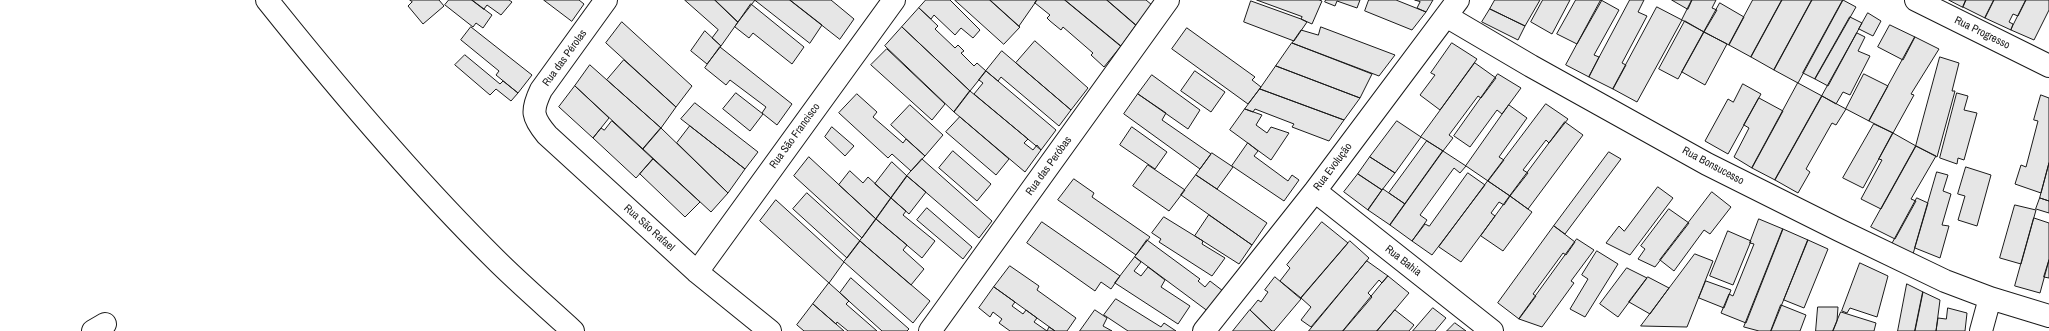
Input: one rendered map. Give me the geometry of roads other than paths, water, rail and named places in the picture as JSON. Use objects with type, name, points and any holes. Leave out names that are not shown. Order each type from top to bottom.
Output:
[{"type":"street","points":[[267,0],[358,110],[428,188],[496,260],[573,331]]},
{"type":"street","name":"Rua das Pérolas","points":[[535,119],[535,102],[541,90],[606,0]]},
{"type":"street","name":"Rua São Francisco","points":[[697,272],[894,0]]},
{"type":"street","name":"Rua das Peróbas","points":[[930,331],[1168,0]]},
{"type":"street","name":"Rua Progresso","points":[[1916,0],[2049,66]]},
{"type":"street","name":"Rua Evolução","points":[[1204,331],[1315,191],[1452,8]]},
{"type":"street","name":"Rua Bonsucesso","points":[[1452,8],[1531,66],[1707,164],[1839,230],[1945,280],[1990,298],[2049,316]]},
{"type":"street","name":"Rua São Rafael","points":[[535,119],[547,135],[697,272],[770,331]]},
{"type":"street","name":"Rua Bahia","points":[[1315,191],[1492,331]]},
{"type":"street","points":[[1981,331],[1990,298]]}]
